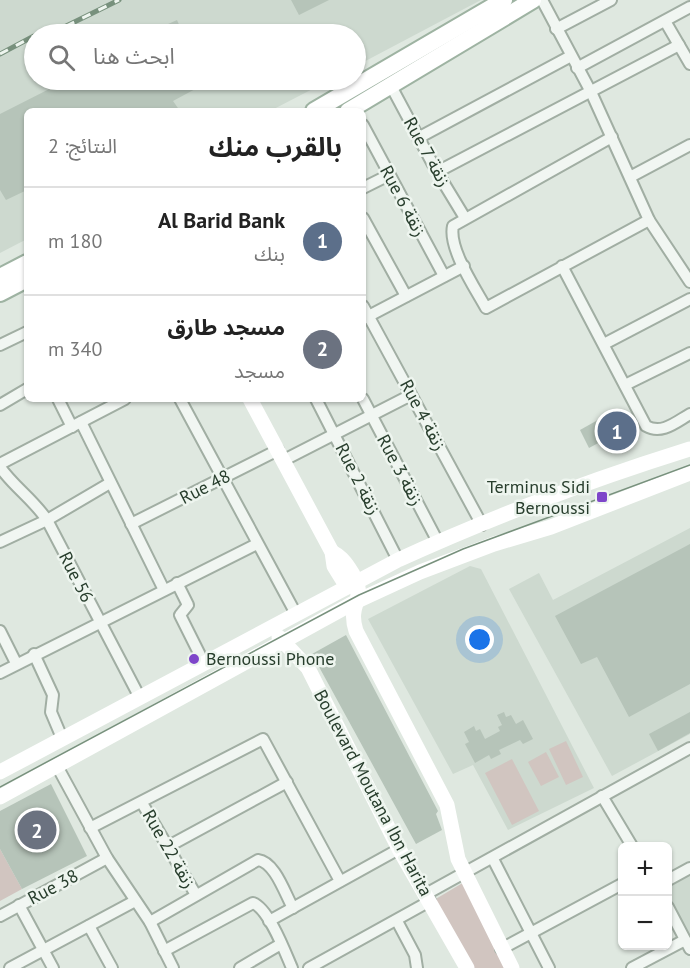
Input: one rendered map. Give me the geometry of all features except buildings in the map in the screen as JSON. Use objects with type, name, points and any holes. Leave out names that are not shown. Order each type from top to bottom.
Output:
[{"type":"main road","points":[[366,81],[504,0]]},
{"type":"main road","points":[[355,108],[533,0]]},
{"type":"main road","points":[[319,108],[350,90]]},
{"type":"main road","points":[[0,277],[24,265]]},
{"type":"main road","points":[[0,293],[24,281]]},
{"type":"street","points":[[542,0],[591,92],[649,220],[689,278]]},
{"type":"street","points":[[556,29],[611,0]]},
{"type":"street","points":[[577,68],[690,6],[687,0]]},
{"type":"street","points":[[665,21],[690,64]]},
{"type":"street","points":[[437,172],[679,45]]},
{"type":"street","points":[[418,138],[571,56]]},
{"type":"street","name":"Rue 7 زنقة","points":[[391,87],[465,218]]},
{"type":"street","name":"Rue 6 زنقة","points":[[366,131],[444,276]]},
{"type":"street","points":[[612,137],[453,226],[452,235],[464,266],[486,308],[649,220]]},
{"type":"street","points":[[630,177],[690,145]]},
{"type":"street","points":[[366,186],[389,175]]},
{"type":"street","points":[[366,223],[406,296]]},
{"type":"street","points":[[366,313],[406,296],[464,266]]},
{"type":"street","points":[[562,266],[646,426],[653,430],[662,429],[690,414]]},
{"type":"street","points":[[604,344],[690,299]]},
{"type":"street","name":"Rue 4 زنقة","points":[[366,315],[482,525]]},
{"type":"street","points":[[0,345],[24,333]]},
{"type":"street","points":[[626,385],[690,353]]},
{"type":"street","points":[[1,402],[24,390]]},
{"type":"street","name":"Rue 48","points":[[131,524],[223,477],[334,433],[411,395]]},
{"type":"street","points":[[60,402],[76,424],[110,483],[164,590]]},
{"type":"street","points":[[0,465],[119,402]]},
{"type":"street","points":[[182,402],[296,614]]},
{"type":"street","points":[[252,402],[332,552],[334,566],[352,583],[359,595],[352,617],[356,631],[447,805],[455,851],[512,968]]},
{"type":"street","name":"Rue 2 زنقة","points":[[318,402],[398,560]]},
{"type":"street","name":"Rue 3 زنقة","points":[[364,402],[438,542]]},
{"type":"street","points":[[0,772],[398,560],[482,525],[690,449]]},
{"type":"street","name":"Rue 56","points":[[0,465],[15,487],[35,502],[47,520],[139,696]]},
{"type":"street","points":[[0,797],[355,602],[420,572],[494,544],[551,527],[690,473]]},
{"type":"street","points":[[0,542],[47,520],[110,483]]},
{"type":"street","points":[[0,673],[257,544]]},
{"type":"street","points":[[177,583],[188,605],[180,615],[204,663]]},
{"type":"street","points":[[280,622],[278,636],[284,643]]},
{"type":"street","points":[[0,631],[16,663]]},
{"type":"street","name":"Boulevard Moutana Ibn Harita","points":[[284,643],[308,668],[399,849],[467,968]]},
{"type":"street","points":[[34,654],[53,695],[51,712],[62,738]]},
{"type":"street","points":[[90,828],[263,740],[339,881]]},
{"type":"street","points":[[309,968],[397,921],[465,873],[494,859],[690,748]]},
{"type":"street","points":[[57,766],[107,858],[150,922],[173,968]]},
{"type":"street","points":[[167,847],[287,782]]},
{"type":"street","points":[[602,796],[630,842]]},
{"type":"street","name":"Rue 22 زنقة","points":[[142,803],[196,895]]},
{"type":"street","points":[[269,921],[399,849]]},
{"type":"street","name":"Rue 38","points":[[0,916],[107,858]]},
{"type":"street","points":[[494,859],[549,968]]},
{"type":"street","points":[[150,922],[258,860],[263,860],[271,868],[293,908]]},
{"type":"street","points":[[672,878],[690,868]]},
{"type":"street","points":[[501,949],[618,886]]},
{"type":"street","points":[[10,968],[135,901]]},
{"type":"street","points":[[164,951],[249,903],[257,904],[269,921],[292,968]]},
{"type":"street","points":[[19,905],[53,968]]},
{"type":"street","points":[[632,968],[688,944],[672,914]]},
{"type":"street","points":[[397,921],[416,955],[417,968]]},
{"type":"street","points":[[88,926],[112,968]]},
{"type":"street","points":[[240,968],[281,945]]},
{"type":"shaded area","points":[[0,0],[481,0],[366,61],[366,24],[24,24],[24,90],[311,90],[276,108],[24,108],[24,241],[0,253]]},
{"type":"shaded area","points":[[690,528],[690,734],[612,776],[509,589],[539,573],[553,600]]},
{"type":"shaded area","points":[[470,566],[481,569],[594,788],[508,830],[473,765],[453,774],[368,619]]},
{"type":"shaded area","points":[[566,741],[583,777],[566,785],[549,749]]},
{"type":"shaded area","points":[[546,752],[559,777],[541,786],[528,762]]},
{"type":"shaded area","points":[[512,759],[539,811],[512,825],[485,773]]},
{"type":"shaded area","points":[[0,849],[22,889],[0,901]]},
{"type":"shaded area","points":[[690,875],[690,937],[672,903],[672,885]]},
{"type":"shaded area","points":[[466,881],[511,968],[470,968],[434,900]]},
{"type":"tram line","points":[[0,787],[359,595],[463,549],[690,465]]},
{"type":"railway","points":[[70,24],[119,0]]},
{"type":"railway","points":[[0,54],[24,41]]},
{"type":"place","name":"Al Barid Bank","points":[[617,431]]},
{"type":"place","name":"Terminus Sidi Bernoussi","points":[[602,497]]},
{"type":"place","name":"Bernoussi Phone","points":[[194,659]]},
{"type":"place","name":"مسجد طارق","points":[[37,830]]}]
